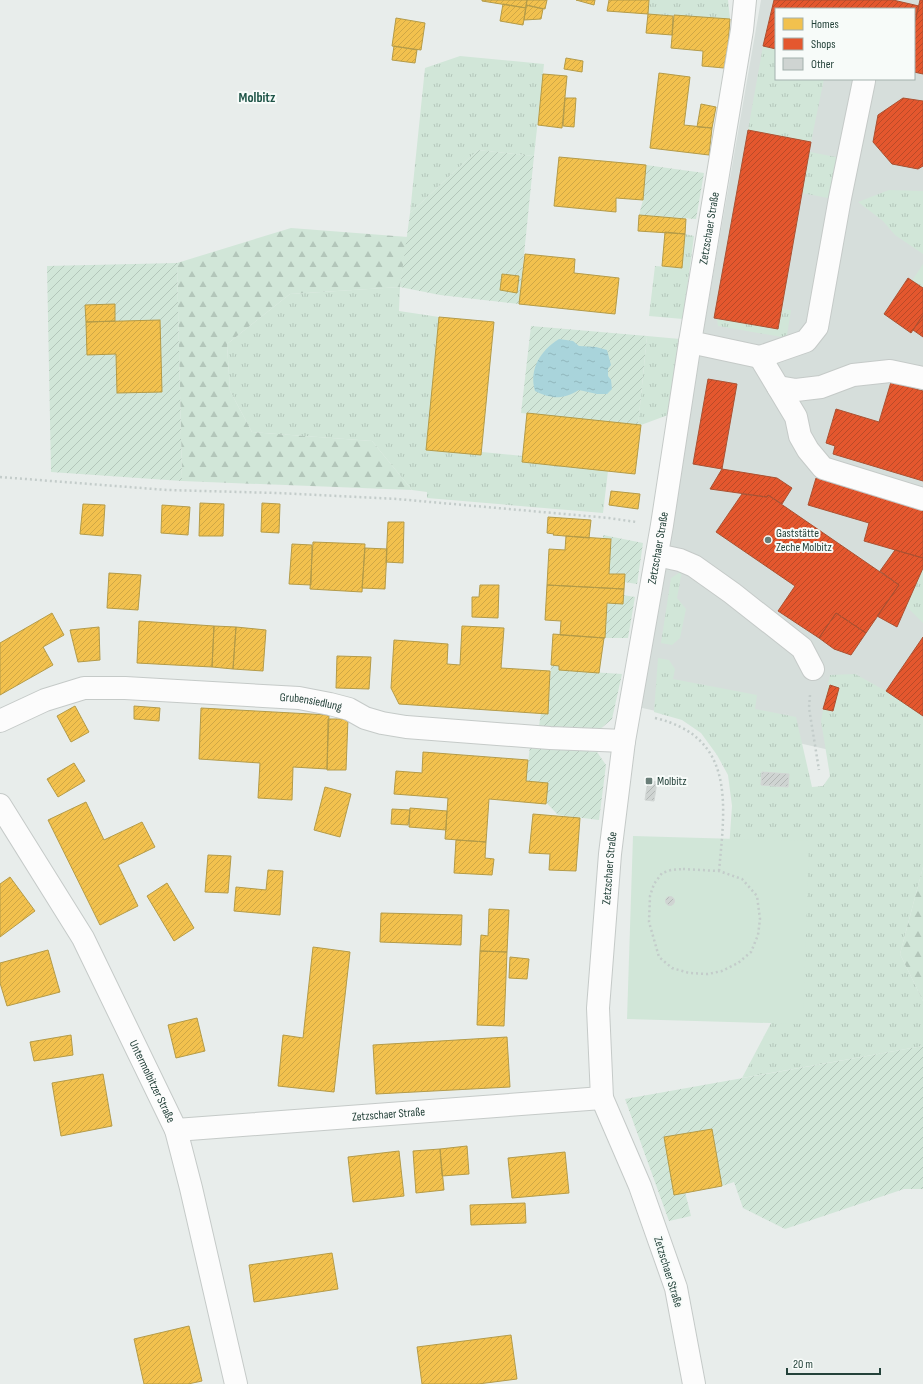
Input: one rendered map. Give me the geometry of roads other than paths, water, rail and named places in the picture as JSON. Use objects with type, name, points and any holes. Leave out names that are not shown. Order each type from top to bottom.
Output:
[{"type":"street","name":"Zetzschaer Straße","points":[[694,1384],[676,1288],[640,1186],[602,1098],[598,1008],[610,854],[624,741],[662,525],[690,342],[742,30],[745,0]]},
{"type":"street","points":[[690,342],[760,357],[806,341],[817,327],[840,198],[864,81]]},
{"type":"street","points":[[760,357],[796,417],[800,436],[808,450],[823,468],[923,499]]},
{"type":"street","points":[[778,387],[796,390],[821,387],[853,375],[890,371],[923,378]]},
{"type":"street","points":[[657,555],[680,560],[694,566],[732,593],[802,648],[813,669]]},
{"type":"street","name":"Grubensiedlung","points":[[0,721],[45,700],[84,688],[126,688],[299,698],[330,704],[382,723],[406,727],[550,738],[624,741]]},
{"type":"street","name":"Untermolbitzer Straße","points":[[0,805],[83,938],[176,1130],[191,1188],[236,1384]]},
{"type":"street","name":"Zetzschaer Straße","points":[[176,1130],[602,1098]]},
{"type":"water","points":[[559,339],[573,341],[579,346],[596,347],[607,350],[611,365],[608,369],[608,376],[611,380],[612,389],[607,394],[597,394],[579,390],[567,396],[552,397],[535,391],[534,375],[538,361],[546,349]]},
{"type":"place","name":"Gaststätte Zeche Molbitz","points":[[768,540]]},
{"type":"place","name":"Molbitz","points":[[649,781]]},
{"type":"district","name":"Molbitz","points":[[257,97]]}]
